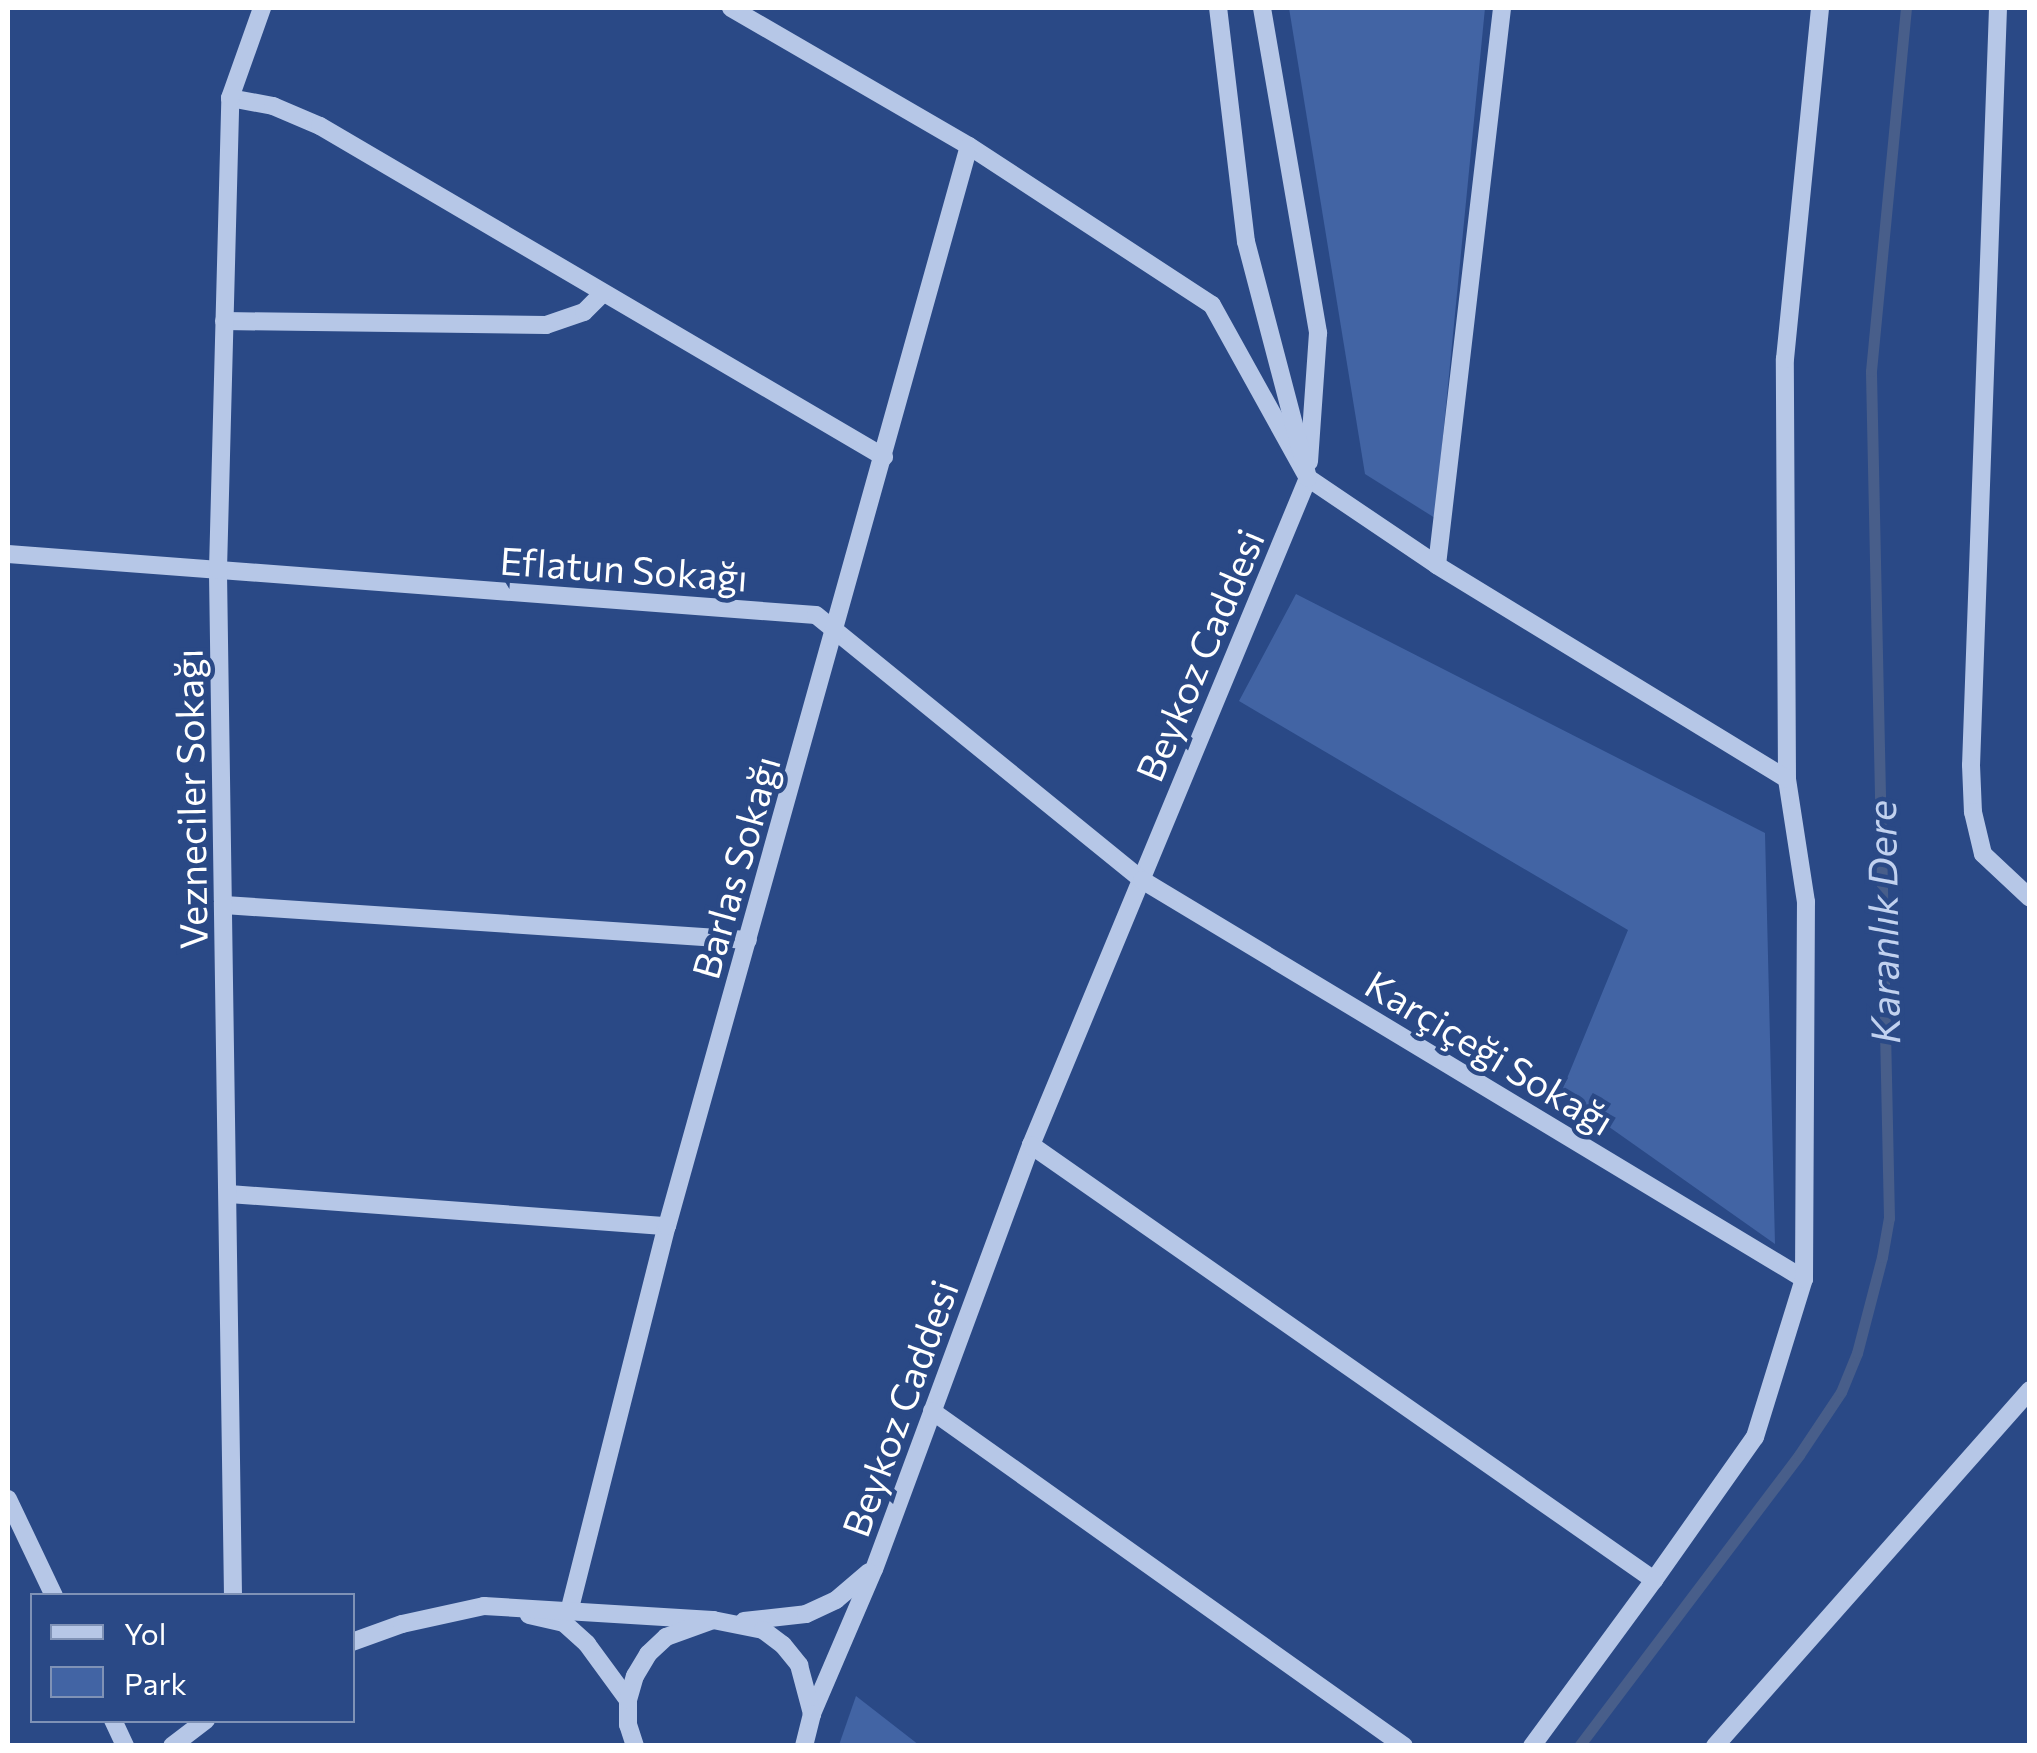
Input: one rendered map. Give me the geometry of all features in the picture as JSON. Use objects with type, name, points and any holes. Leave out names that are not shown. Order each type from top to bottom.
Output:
[{"type":"street","name":"Vezneciler Sokağı","points":[[233,1593],[218,570],[230,98],[262,8]]},
{"type":"street","points":[[731,8],[968,146],[1212,305],[1308,478],[1437,565],[1787,779]]},
{"type":"street","points":[[1218,8],[1246,242],[1308,478]]},
{"type":"street","name":"Beykoz Caddesi","points":[[804,1746],[812,1714],[874,1568],[1031,1145],[1308,478],[1318,333],[1262,8]]},
{"type":"street","points":[[1437,565],[1502,8]]},
{"type":"street","points":[[1532,1746],[1755,1437],[1804,1279],[1806,902],[1787,779],[1785,359],[1820,8]]},
{"type":"street","points":[[1998,8],[1973,812],[1983,854],[2030,898]]},
{"type":"street","points":[[230,98],[273,106],[320,126],[884,457]]},
{"type":"street","name":"Barlas Sokağı","points":[[570,1608],[667,1226],[836,632],[968,146]]},
{"type":"street","points":[[224,321],[546,325],[584,312],[604,292]]},
{"type":"street","name":"Eflatun Sokağı","points":[[8,554],[816,615],[1142,880]]},
{"type":"street","name":"Karçiçeği Sokağı","points":[[1142,880],[1804,1279]]},
{"type":"street","points":[[224,904],[748,940]]},
{"type":"street","points":[[1031,1145],[1654,1580]]},
{"type":"street","points":[[229,1194],[667,1226]]},
{"type":"street","points":[[1716,1746],[2030,1390]]},
{"type":"street","points":[[932,1411],[1404,1746]]},
{"type":"street","points":[[8,1499],[53,1593]]},
{"type":"street","points":[[355,1641],[402,1624],[484,1606],[570,1608],[739,1622],[806,1614],[836,1600],[874,1568]]},
{"type":"street","points":[[484,1606],[564,1623],[587,1644],[628,1700]]},
{"type":"street","points":[[636,1746],[628,1726],[628,1700],[635,1676],[666,1637],[713,1620]]},
{"type":"street","points":[[739,1622],[763,1630],[783,1645],[799,1665],[812,1714]]},
{"type":"street","points":[[114,1723],[125,1746]]},
{"type":"street","points":[[172,1746],[202,1723]]},
{"type":"green space","points":[[1289,8],[1485,8],[1435,518],[1365,474]]},
{"type":"green space","points":[[1296,594],[1765,833],[1775,1244],[1561,1093],[1628,930],[1239,701]]},
{"type":"green space","points":[[856,1696],[919,1745],[839,1745]]},
{"type":"waterway","name":"Karanlık Dere","points":[[1579,1746],[1799,1455],[1841,1392],[1857,1353],[1882,1257],[1889,1218],[1871,371],[1906,8]]}]
